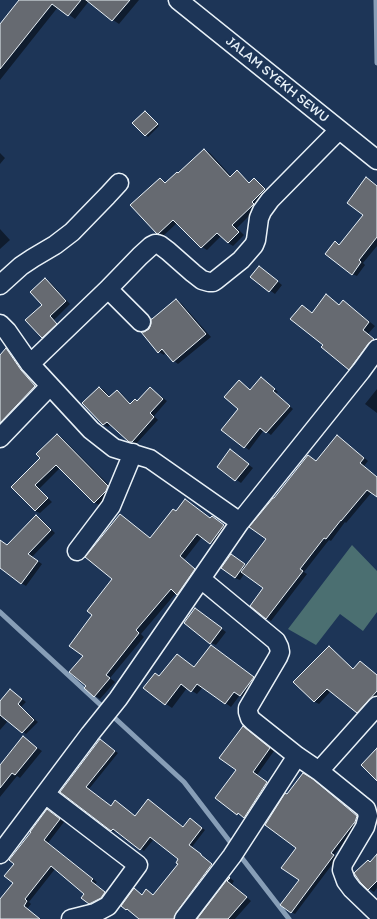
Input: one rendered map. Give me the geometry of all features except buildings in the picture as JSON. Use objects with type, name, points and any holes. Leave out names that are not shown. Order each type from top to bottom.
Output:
[{"type":"street","name":"JALAM SYEKH SEWU","points":[[178,0],[377,160]]},
{"type":"street","points":[[30,364],[140,256],[155,244],[168,251],[202,280],[213,282],[216,280],[241,260],[254,245],[259,218],[270,200],[340,130]]},
{"type":"street","points":[[0,285],[21,266],[55,245],[72,232],[119,183]]},
{"type":"street","points":[[108,289],[141,322]]},
{"type":"street","points":[[0,324],[7,331],[30,364],[91,430],[114,448],[150,458],[240,522]]},
{"type":"street","points":[[3,842],[45,794],[118,699],[240,522],[377,349]]},
{"type":"street","points":[[0,438],[50,386]]},
{"type":"street","points":[[77,550],[111,506],[133,453]]},
{"type":"street","points":[[201,579],[276,641],[279,647],[280,652],[278,657],[248,708],[250,718],[366,809],[368,816],[365,827],[343,864],[342,870],[346,881],[352,889],[377,913]]},
{"type":"street","points":[[319,771],[377,706]]},
{"type":"street","points":[[184,919],[232,856],[297,756]]},
{"type":"street","points":[[45,794],[138,865],[108,906],[98,916],[72,919]]},
{"type":"green space","points":[[352,545],[377,571],[377,612],[363,631],[340,614],[316,645],[288,629]]},
{"type":"waterway","points":[[376,0],[377,63]]},
{"type":"waterway","points":[[0,612],[184,782],[234,847]]},
{"type":"waterway","points":[[238,853],[289,919]]}]
